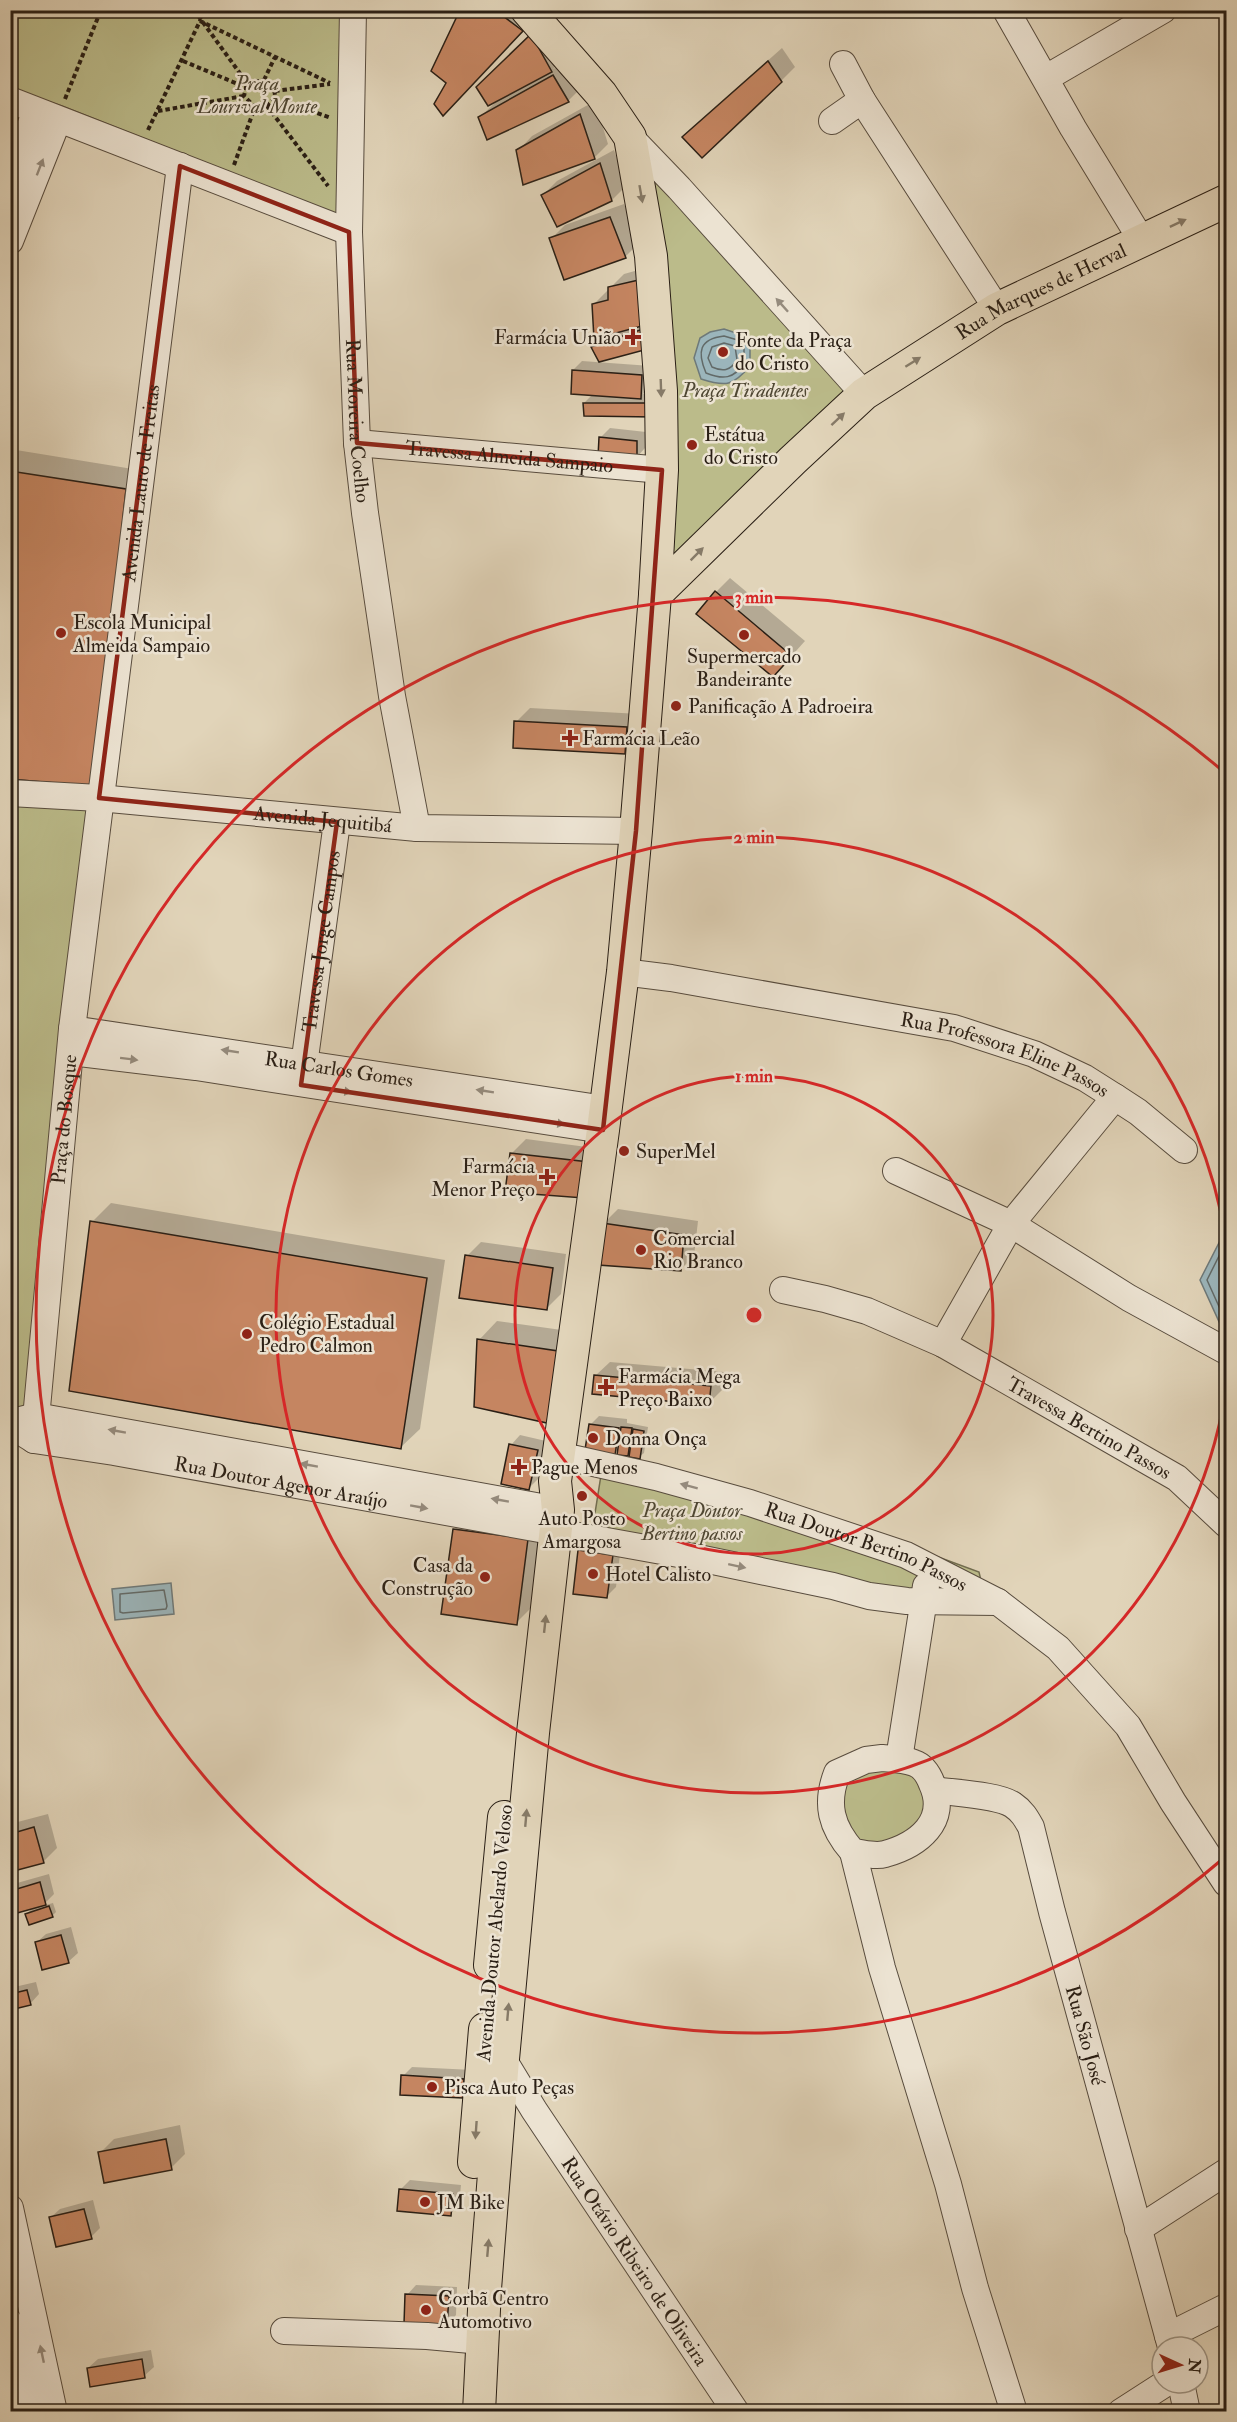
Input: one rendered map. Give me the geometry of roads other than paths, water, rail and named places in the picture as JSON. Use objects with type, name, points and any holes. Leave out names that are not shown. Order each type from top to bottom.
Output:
[{"type":"main road","points":[[527,10],[601,94],[630,137],[645,217],[657,311],[662,391],[662,470],[656,596]]},
{"type":"main road","name":"Rua Marques de Herval","points":[[864,394],[997,309],[1227,201]]},
{"type":"main road","points":[[656,596],[793,460],[864,394]]},
{"type":"main road","name":"Avenida Doutor Abelardo Veloso","points":[[468,2410],[489,2100],[524,1732],[550,1502],[604,1119],[622,972],[656,596]]},
{"type":"street","name":"Rua Moreira Coelho","points":[[353,10],[349,232],[357,443],[392,696],[417,828]]},
{"type":"street","points":[[1006,10],[1142,241]]},
{"type":"street","points":[[1046,78],[1162,10]]},
{"type":"street","points":[[843,64],[862,100],[997,309]]},
{"type":"street","points":[[10,100],[349,232]]},
{"type":"street","points":[[832,121],[862,100]]},
{"type":"street","points":[[10,177],[47,115]]},
{"type":"street","points":[[10,241],[47,115]]},
{"type":"street","points":[[630,137],[679,188],[864,394]]},
{"type":"street","name":"Avenida Lauro de Freitas","points":[[99,798],[180,166]]},
{"type":"street","name":"Travessa Almeida Sampaio","points":[[357,443],[662,470]]},
{"type":"street","name":"Avenida Jequitibá","points":[[10,793],[99,798],[417,828],[636,831]]},
{"type":"street","name":"Praça do Bosque","points":[[35,1428],[72,1040],[99,798]]},
{"type":"street","name":"Travessa Jorge Campos","points":[[303,1074],[337,822]]},
{"type":"street","name":"Rua Professora Eline Passos","points":[[622,972],[670,978],[954,1028],[1034,1054],[1085,1078],[1115,1097],[1011,1224]]},
{"type":"street","name":"Rua Carlos Gomes","points":[[72,1040],[604,1119]]},
{"type":"street","points":[[1115,1097],[1138,1112],[1184,1150]]},
{"type":"street","points":[[896,1172],[1011,1224],[1129,1298],[1227,1351]]},
{"type":"street","points":[[943,1344],[1011,1224]]},
{"type":"street","name":"Travessa Bertino Passos","points":[[783,1290],[867,1311],[943,1344],[1177,1478],[1227,1524]]},
{"type":"street","name":"Rua Doutor Agenor Araújo","points":[[10,1424],[550,1502]]},
{"type":"street","name":"Rua Doutor Bertino Passos","points":[[550,1502],[656,1477],[750,1503],[906,1555],[998,1602],[1058,1648],[1128,1726],[1173,1802],[1227,1883]]},
{"type":"street","name":"Rua Doutor Bertino Passos","points":[[550,1502],[780,1575],[869,1596],[922,1601],[998,1602]]},
{"type":"street","points":[[899,1759],[909,1703],[922,1601],[930,1566]]},
{"type":"street","points":[[853,1852],[884,1854],[922,1838],[932,1825],[937,1808],[935,1790],[928,1775],[917,1763],[899,1759],[866,1760],[837,1773],[830,1790],[833,1820],[842,1839],[853,1852],[882,1968],[944,2173],[975,2288],[1014,2412]]},
{"type":"street","name":"Rua São José","points":[[935,1790],[1011,1803],[1024,1814],[1031,1827],[1052,1912],[1168,2335]]},
{"type":"street","name":"Rua Otávio Ribeiro de Oliveira","points":[[493,2055],[534,2110],[736,2412]]},
{"type":"street","points":[[489,2100],[534,2110]]},
{"type":"street","points":[[1138,2229],[1227,2172]]},
{"type":"street","points":[[10,2208],[54,2412]]},
{"type":"street","points":[[1181,2335],[1227,2307]]},
{"type":"street","points":[[10,2324],[29,2412]]},
{"type":"street","points":[[284,2331],[471,2340]]},
{"type":"street","points":[[1121,2412],[1150,2393]]},
{"type":"street","points":[[1183,2395],[1187,2412]]},
{"type":"water","name":"Fonte da Praça do Cristo","points":[[724,329],[745,336],[750,346],[750,366],[739,378],[728,383],[701,379],[694,358],[700,338],[710,332]]},
{"type":"water","points":[[1226,1229],[1226,1330],[1221,1326],[1200,1280]]},
{"type":"water","points":[[171,1583],[174,1614],[115,1620],[112,1589]]},
{"type":"place","name":"Farmácia União","points":[[633,337]]},
{"type":"place","name":"Fonte da Praça do Cristo","points":[[723,352]]},
{"type":"place","name":"Estátua do Cristo","points":[[692,445]]},
{"type":"place","name":"Escola Municipal Almeida Sampaio","points":[[61,633]]},
{"type":"place","name":"Supermercado Bandeirante","points":[[744,635]]},
{"type":"place","name":"Panificação A Padroeira","points":[[676,706]]},
{"type":"place","name":"Farmácia Leão","points":[[570,738]]},
{"type":"place","name":"SuperMel","points":[[624,1151]]},
{"type":"place","name":"Farmácia Menor Preço","points":[[547,1177]]},
{"type":"place","name":"Comercial Rio Branco","points":[[641,1250]]},
{"type":"place","name":"Colégio Estadual Pedro Calmon","points":[[247,1334]]},
{"type":"place","name":"Farmácia Mega Preço Baixo","points":[[606,1387]]},
{"type":"place","name":"Donna Onça","points":[[593,1438]]},
{"type":"place","name":"Pague Menos","points":[[519,1467]]},
{"type":"place","name":"Auto Posto Amargosa","points":[[582,1496]]},
{"type":"place","name":"Hotel Calisto","points":[[593,1574]]},
{"type":"place","name":"Casa da Construção","points":[[485,1577]]},
{"type":"place","name":"Pisca Auto Peças","points":[[432,2087]]},
{"type":"place","name":"JM Bike","points":[[425,2202]]},
{"type":"place","name":"Corbã Centro Automotivo","points":[[426,2310]]},
{"type":"park label","name":"Praça Lourival Monte","points":[[257,94]]},
{"type":"park label","name":"Praça Tiradentes","points":[[745,390]]},
{"type":"park label","name":"Praça Doutor Bertino passos","points":[[692,1522]]}]
